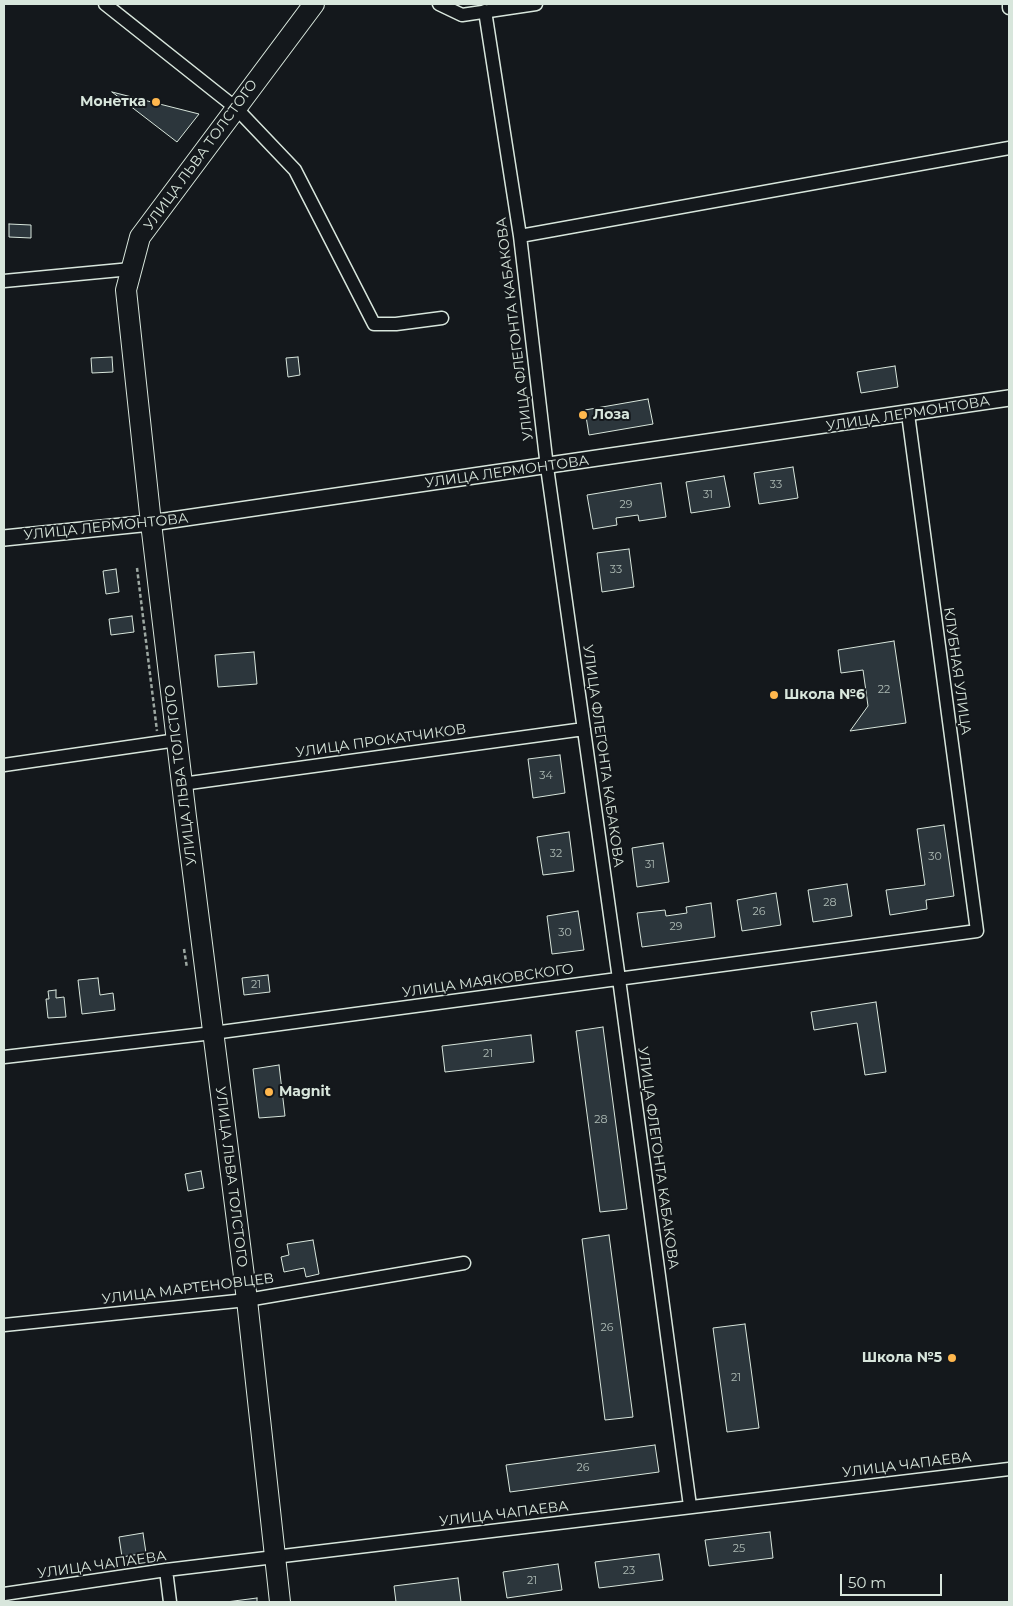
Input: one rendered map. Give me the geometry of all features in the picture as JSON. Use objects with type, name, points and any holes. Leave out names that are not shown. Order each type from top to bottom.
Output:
[{"type":"main road","name":"УЛИЦА ЛЬВА ТОЛСТОГО","points":[[280,1602],[247,1300],[182,784],[126,290],[140,237],[314,4]]},
{"type":"street","points":[[105,4],[236,108],[295,170],[374,324],[396,324],[442,318]]},
{"type":"street","points":[[440,4],[462,15],[536,4]]},
{"type":"street","name":"УЛИЦА ФЛЕГОНТА КАБАКОВА","points":[[485,11],[520,236],[546,466],[619,979],[690,1506]]},
{"type":"street","points":[[520,236],[1009,148]]},
{"type":"street","points":[[4,281],[131,268]]},
{"type":"street","name":"УЛИЦА ЛЕРМОНТОВА","points":[[4,538],[151,523],[1009,398]]},
{"type":"street","name":"КЛУБНАЯ УЛИЦА","points":[[908,414],[976,931]]},
{"type":"street","name":"УЛИЦА ПРОКАТЧИКОВ","points":[[182,784],[584,729]]},
{"type":"street","points":[[4,764],[177,740]]},
{"type":"street","name":"УЛИЦА МАЯКОВСКОГО","points":[[4,1057],[213,1033],[976,931]]},
{"type":"street","name":"УЛИЦА МАРТЕНОВЦЕВ","points":[[4,1325],[247,1300],[464,1262]]},
{"type":"street","name":"УЛИЦА ЧАПАЕВА","points":[[4,1594],[166,1570],[1009,1469]]},
{"type":"street","points":[[166,1570],[170,1602]]},
{"type":"building","points":[[112,92],[199,114],[177,142]]},
{"type":"building","points":[[9,224],[31,225],[31,238],[9,237]]},
{"type":"building","points":[[112,357],[113,372],[92,373],[91,358]]},
{"type":"building","points":[[298,357],[300,375],[288,377],[286,358]]},
{"type":"building","points":[[895,366],[898,387],[861,393],[857,372]]},
{"type":"building","points":[[648,399],[653,424],[589,435],[585,410]]},
{"type":"building","points":[[793,467],[798,498],[759,504],[754,473]]},
{"type":"building","points":[[724,476],[730,507],[691,513],[686,482]]},
{"type":"building","points":[[661,483],[666,517],[639,521],[638,515],[616,518],[617,525],[593,529],[587,495]]},
{"type":"building","points":[[629,549],[634,587],[602,592],[597,553]]},
{"type":"building","points":[[116,569],[119,592],[106,594],[103,571]]},
{"type":"building","points":[[132,616],[134,632],[111,635],[109,619]]},
{"type":"building","points":[[894,641],[906,723],[850,731],[868,706],[863,670],[841,673],[838,650]]},
{"type":"building","points":[[254,652],[257,684],[218,687],[215,655]]},
{"type":"building","points":[[560,755],[565,793],[533,798],[528,759]]},
{"type":"building","points":[[944,825],[954,896],[926,900],[927,909],[890,915],[886,890],[925,885],[917,829]]},
{"type":"building","points":[[569,832],[574,871],[543,875],[537,837]]},
{"type":"building","points":[[663,843],[669,882],[637,887],[632,848]]},
{"type":"building","points":[[847,884],[852,916],[813,922],[808,890]]},
{"type":"building","points":[[776,893],[781,925],[742,931],[737,900]]},
{"type":"building","points":[[711,903],[715,937],[642,947],[637,913],[665,910],[666,916],[687,913],[686,907]]},
{"type":"building","points":[[578,911],[584,950],[552,954],[547,916]]},
{"type":"building","points":[[268,975],[270,992],[244,995],[242,978]]},
{"type":"building","points":[[98,978],[100,995],[113,993],[115,1010],[82,1014],[78,980]]},
{"type":"building","points":[[56,990],[56,998],[64,997],[66,1017],[48,1018],[46,999],[49,999],[48,991]]},
{"type":"building","points":[[876,1002],[886,1072],[865,1075],[857,1023],[814,1030],[811,1012]]},
{"type":"building","points":[[603,1027],[627,1209],[600,1212],[576,1031]]},
{"type":"building","points":[[531,1035],[534,1062],[445,1072],[442,1046]]},
{"type":"building","name":"Magnit","points":[[279,1065],[285,1116],[259,1118],[253,1069]]},
{"type":"building","points":[[201,1171],[204,1188],[188,1191],[185,1174]]},
{"type":"building","points":[[609,1235],[633,1417],[605,1420],[582,1239]]},
{"type":"building","points":[[313,1240],[319,1274],[306,1277],[304,1268],[284,1272],[281,1257],[289,1255],[287,1244]]},
{"type":"building","points":[[745,1324],[759,1428],[727,1432],[713,1328]]},
{"type":"building","points":[[655,1445],[659,1472],[510,1492],[506,1465]]},
{"type":"building","points":[[770,1532],[773,1558],[709,1566],[705,1540]]},
{"type":"building","points":[[143,1533],[146,1553],[122,1557],[119,1537]]},
{"type":"building","points":[[659,1554],[663,1580],[599,1588],[595,1562]]},
{"type":"building","points":[[558,1564],[562,1590],[507,1598],[503,1572]]},
{"type":"building","points":[[458,1578],[461,1602],[396,1602],[394,1586]]},
{"type":"building","points":[[257,1598],[257,1602],[226,1602]]},
{"type":"place","name":"Монетка","points":[[156,102]]},
{"type":"place","name":"Лоза","points":[[583,415]]},
{"type":"place","name":"Школа №6","points":[[774,695]]},
{"type":"place","name":"Magnit","points":[[269,1092]]},
{"type":"place","name":"Школа №5","points":[[952,1358]]}]
